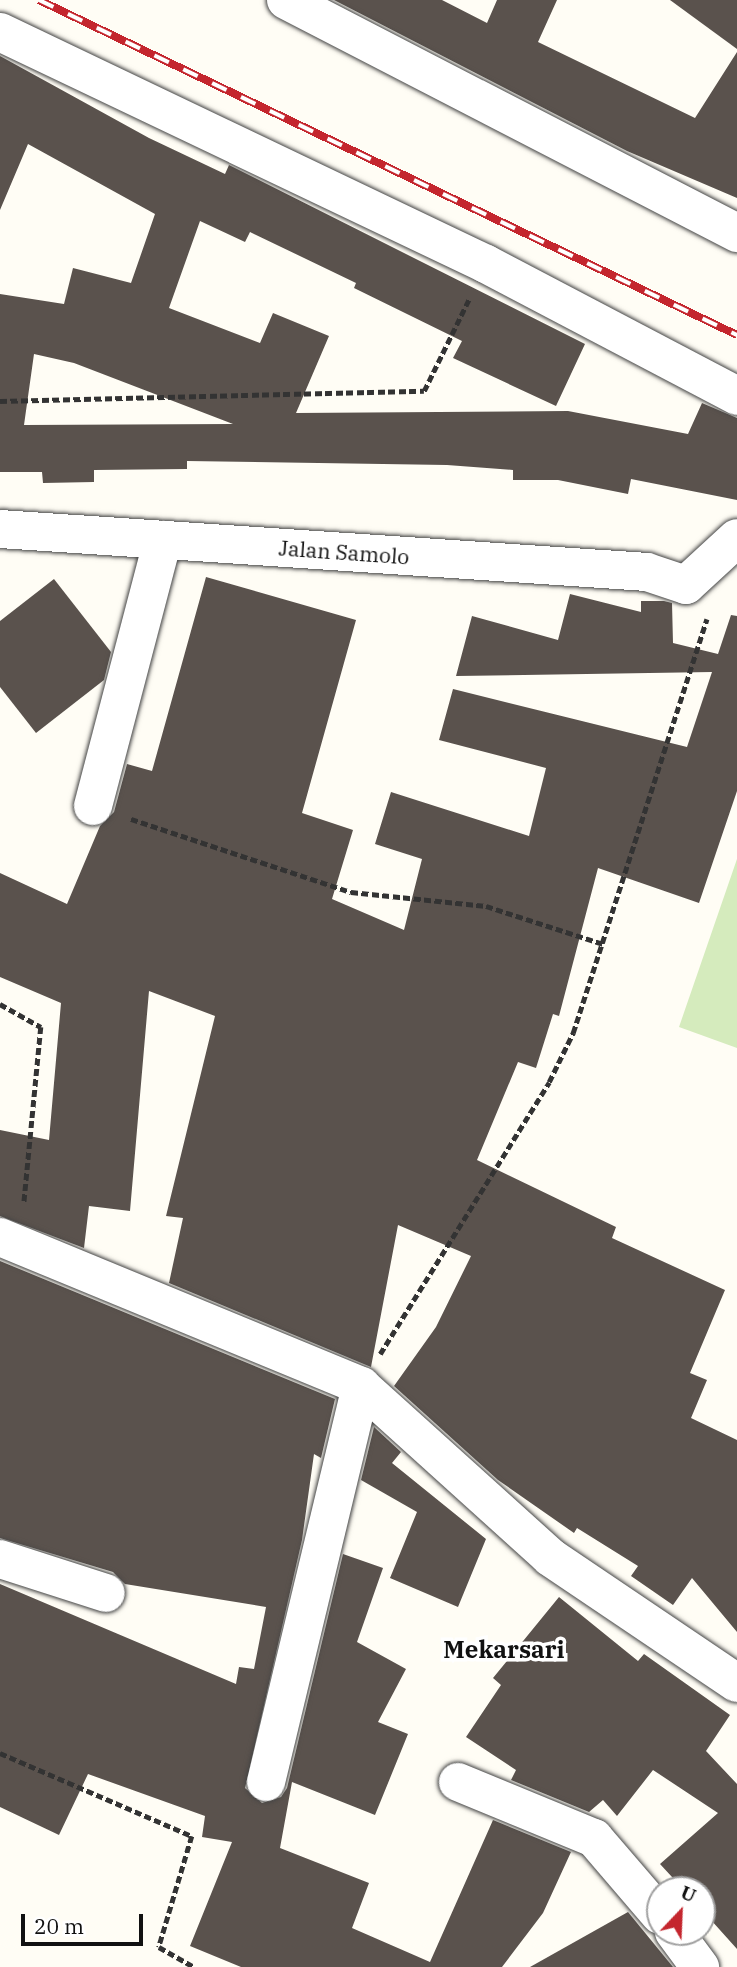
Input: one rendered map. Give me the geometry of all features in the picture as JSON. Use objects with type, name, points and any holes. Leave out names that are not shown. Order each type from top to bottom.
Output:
[{"type":"street","points":[[286,0],[737,233]]},
{"type":"street","points":[[0,32],[486,264],[737,396]]},
{"type":"street","name":"Jalan Samolo","points":[[0,529],[647,572],[686,585]]},
{"type":"street","points":[[686,585],[737,538]]},
{"type":"street","points":[[93,806],[163,540]]},
{"type":"street","points":[[10,1242],[361,1386],[550,1557],[737,1683]]},
{"type":"street","points":[[266,1782],[361,1386]]},
{"type":"street","points":[[0,1559],[106,1592]]},
{"type":"street","points":[[458,1782],[594,1838],[646,1899]]},
{"type":"street","points":[[684,1946],[700,1967]]},
{"type":"path","points":[[0,401],[424,391],[486,264]]},
{"type":"path","points":[[361,1386],[549,1082],[603,944],[706,636],[708,607],[686,585]]},
{"type":"path","points":[[93,806],[351,892],[486,906],[603,944]]},
{"type":"path","points":[[0,1004],[41,1027],[10,1242]]},
{"type":"path","points":[[0,1753],[192,1836],[159,1947],[194,1967]]},
{"type":"green space","points":[[737,859],[737,1048],[679,1027]]},
{"type":"building","points":[[334,0],[442,0],[487,23],[497,0],[557,0],[538,42],[695,118],[737,52],[737,198],[627,151]]},
{"type":"building","points":[[670,0],[737,0],[737,49]]},
{"type":"building","points":[[0,56],[149,138],[225,174],[229,165],[585,344],[556,406],[453,358],[462,341],[354,288],[356,283],[250,232],[245,242],[200,221],[169,308],[260,343],[273,313],[329,336],[296,413],[568,411],[688,434],[702,403],[737,418],[737,500],[631,479],[628,494],[558,480],[513,480],[513,470],[447,465],[187,461],[187,469],[94,470],[94,482],[43,483],[42,472],[0,472],[0,294],[64,304],[73,268],[131,283],[155,214],[28,144],[0,210]],"holes":[[[34,354],[74,363],[233,424],[24,425]]]},
{"type":"building","points":[[206,577],[356,620],[302,813],[353,830],[332,899],[404,930],[422,859],[375,844],[391,792],[529,836],[546,768],[439,740],[453,689],[687,747],[712,672],[456,676],[472,616],[558,640],[570,594],[641,612],[641,601],[664,601],[672,603],[673,643],[718,654],[731,615],[737,616],[737,791],[699,903],[598,868],[559,1016],[553,1014],[536,1068],[518,1062],[477,1160],[616,1227],[612,1238],[725,1290],[690,1373],[707,1380],[691,1418],[737,1440],[737,1632],[692,1578],[673,1605],[631,1576],[638,1566],[577,1528],[574,1533],[498,1480],[394,1386],[436,1327],[471,1256],[398,1225],[371,1367],[169,1283],[183,1218],[166,1216],[215,1016],[149,991],[130,1211],[89,1206],[84,1248],[0,1216],[0,1130],[49,1140],[61,1003],[0,977],[0,873],[67,904],[100,826],[114,812],[127,764],[152,771]]},
{"type":"building","points":[[54,579],[111,652],[104,680],[36,733],[0,687],[0,621]]},
{"type":"building","points":[[0,1261],[335,1399],[321,1458],[314,1454],[302,1540],[245,1788],[262,1803],[281,1797],[287,1788],[343,1554],[383,1568],[357,1642],[406,1669],[378,1722],[408,1734],[375,1815],[292,1782],[280,1848],[369,1883],[352,1928],[430,1962],[493,1820],[571,1852],[543,1913],[502,1967],[241,1967],[190,1946],[232,1842],[202,1837],[205,1816],[88,1774],[59,1835],[0,1807],[0,1584],[236,1684],[239,1667],[254,1669],[266,1607],[125,1584],[113,1572],[0,1538]]},
{"type":"building","points":[[374,1427],[401,1452],[392,1463],[486,1539],[458,1607],[390,1578],[417,1512],[361,1480]]},
{"type":"building","points":[[559,1597],[638,1661],[644,1654],[730,1715],[706,1751],[737,1784],[737,1949],[716,1926],[716,1876],[671,1876],[660,1864],[718,1813],[653,1770],[617,1816],[603,1800],[589,1812],[511,1780],[516,1770],[466,1737],[501,1685],[493,1678]]},
{"type":"building","points":[[628,1912],[646,1934],[646,1946],[656,1946],[673,1967],[530,1967]]},
{"type":"railway","points":[[39,0],[737,335]]},
{"type":"district","name":"Mekarsari","points":[[504,1650]]}]
